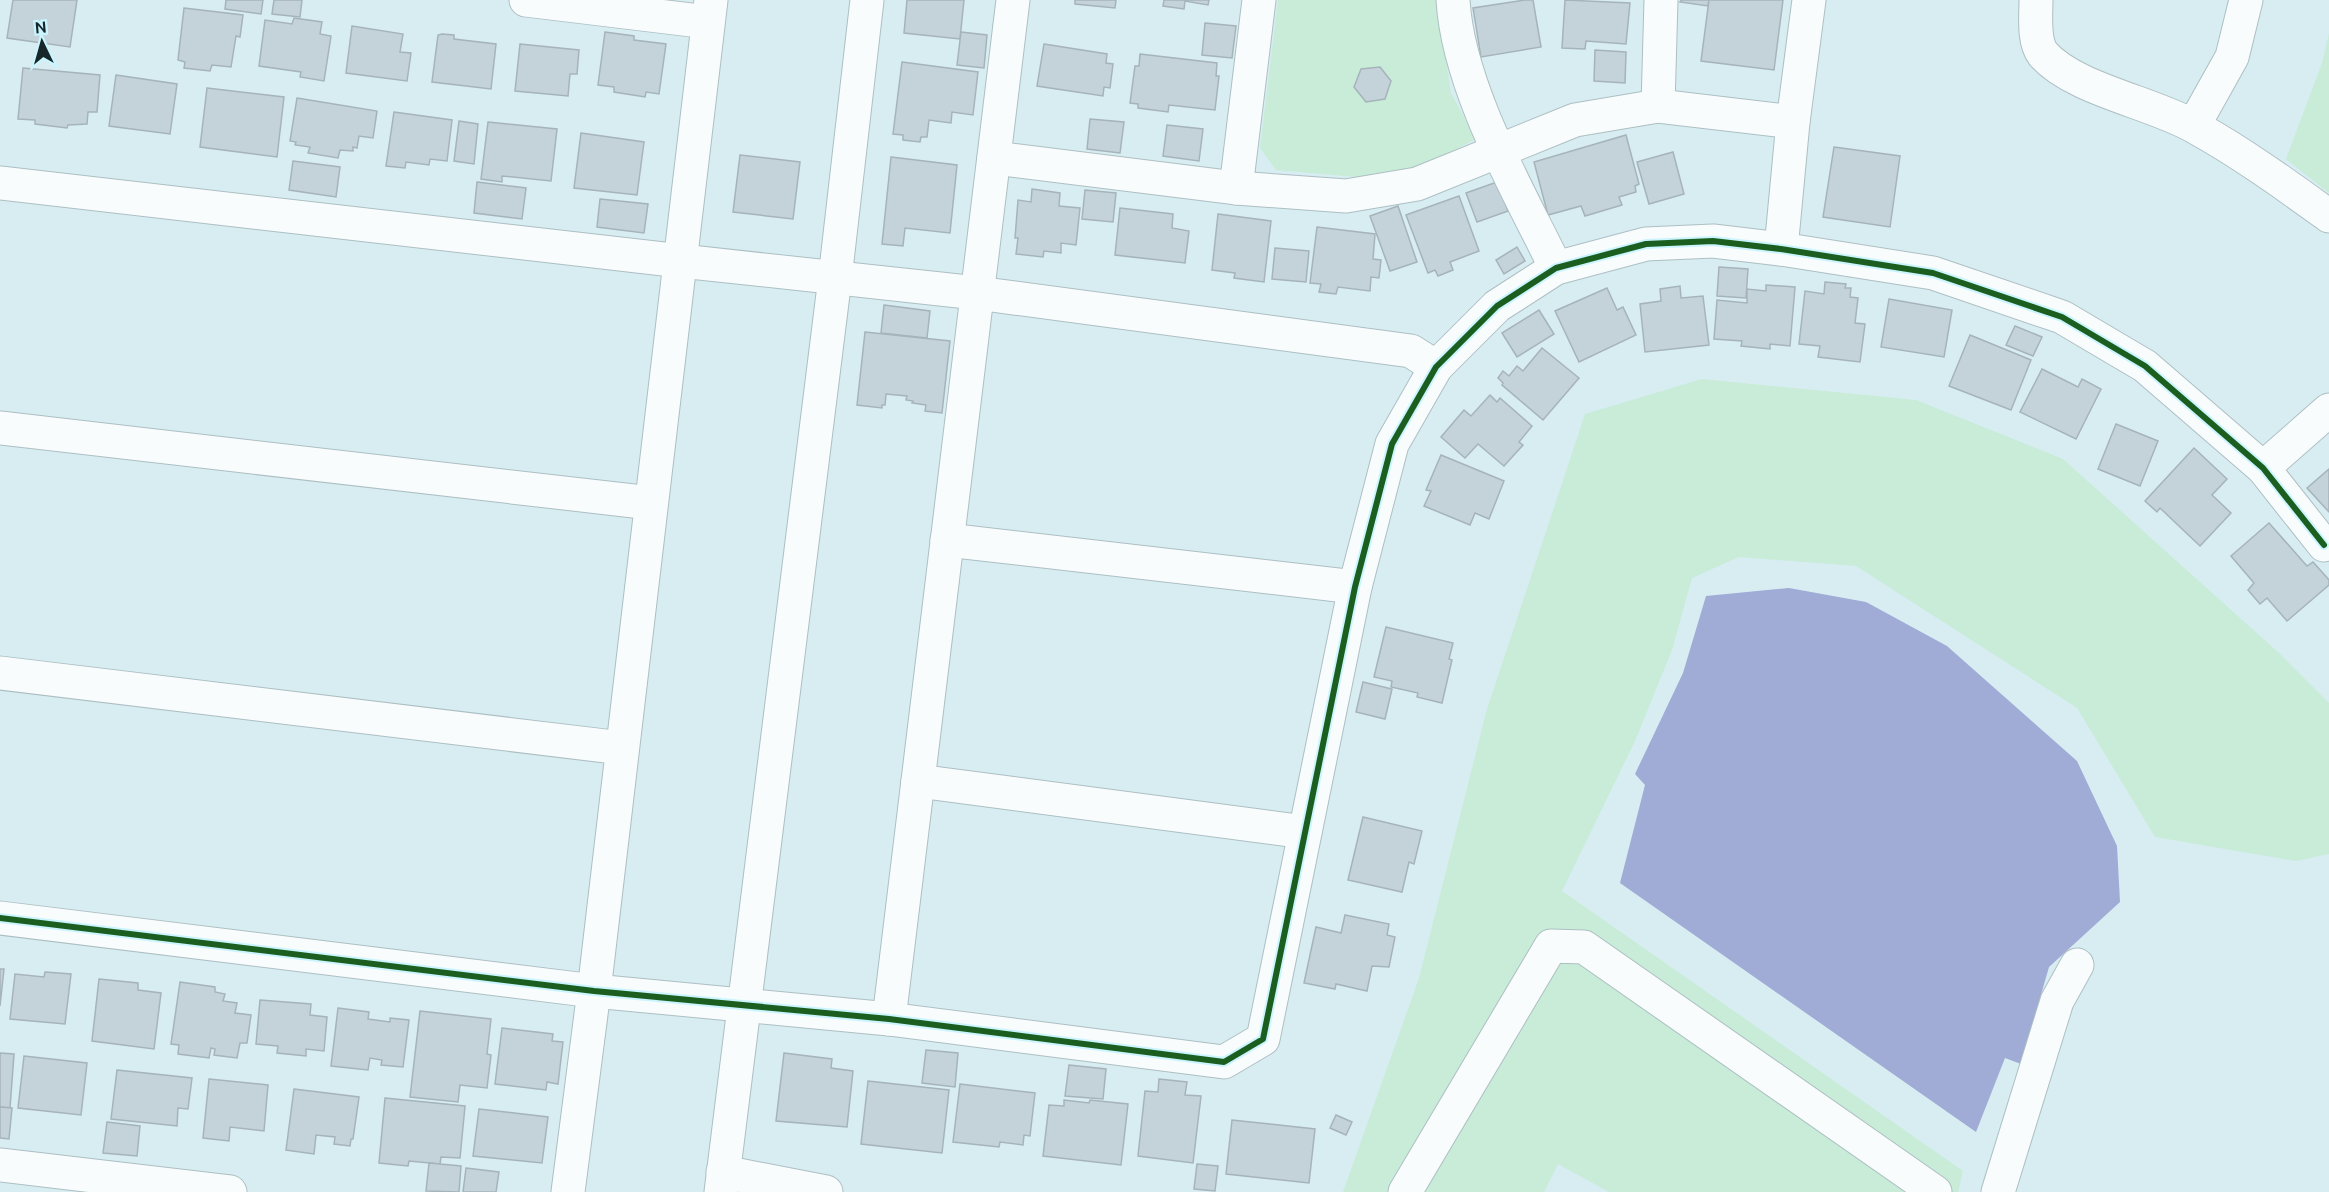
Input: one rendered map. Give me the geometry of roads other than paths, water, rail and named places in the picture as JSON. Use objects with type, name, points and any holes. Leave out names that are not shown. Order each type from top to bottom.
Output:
[{"type":"street","points":[[526,0],[710,11],[594,991],[568,1192]]},
{"type":"street","points":[[825,1192],[722,1182],[835,278],[867,0]]},
{"type":"street","points":[[889,1019],[1013,0]]},
{"type":"street","points":[[1236,188],[1259,0]]},
{"type":"street","points":[[1453,0],[1454,14],[1472,86],[1500,151],[1556,268]]},
{"type":"street","points":[[1658,106],[1661,0]]},
{"type":"street","points":[[1781,249],[1793,122],[1809,0]]},
{"type":"street","points":[[2037,0],[2036,27],[2042,52],[2062,72],[2194,125],[2290,187],[2329,216]]},
{"type":"street","points":[[2194,125],[2232,57],[2246,0]]},
{"type":"street","points":[[994,158],[1236,188],[1346,196],[1417,184],[1575,120],[1658,106],[1793,122]]},
{"type":"street","points":[[0,183],[977,293],[1411,351],[1436,367]]},
{"type":"street","points":[[0,918],[594,991],[889,1019],[1224,1062],[1263,1039],[1355,587],[1392,444],[1436,367],[1497,306],[1556,268],[1646,244],[1713,241],[1781,249],[1933,273],[2062,317],[2145,366],[2264,468],[2324,545]]},
{"type":"street","points":[[2264,468],[2329,410]]},
{"type":"street","points":[[0,428],[651,503]]},
{"type":"street","points":[[947,540],[1355,587]]},
{"type":"street","points":[[0,673],[622,748]]},
{"type":"street","points":[[918,781],[1305,832]]},
{"type":"street","points":[[1405,1192],[1551,946],[1584,947],[1935,1192]]},
{"type":"street","points":[[1998,1192],[2057,1001],[2077,965]]},
{"type":"street","points":[[0,1165],[230,1192]]},
{"type":"water","points":[[1789,588],[1866,602],[1947,646],[2077,761],[2117,846],[2120,902],[2049,967],[2021,1064],[2005,1058],[1976,1132],[1620,883],[1645,785],[1635,774],[1683,673],[1706,596]]}]
